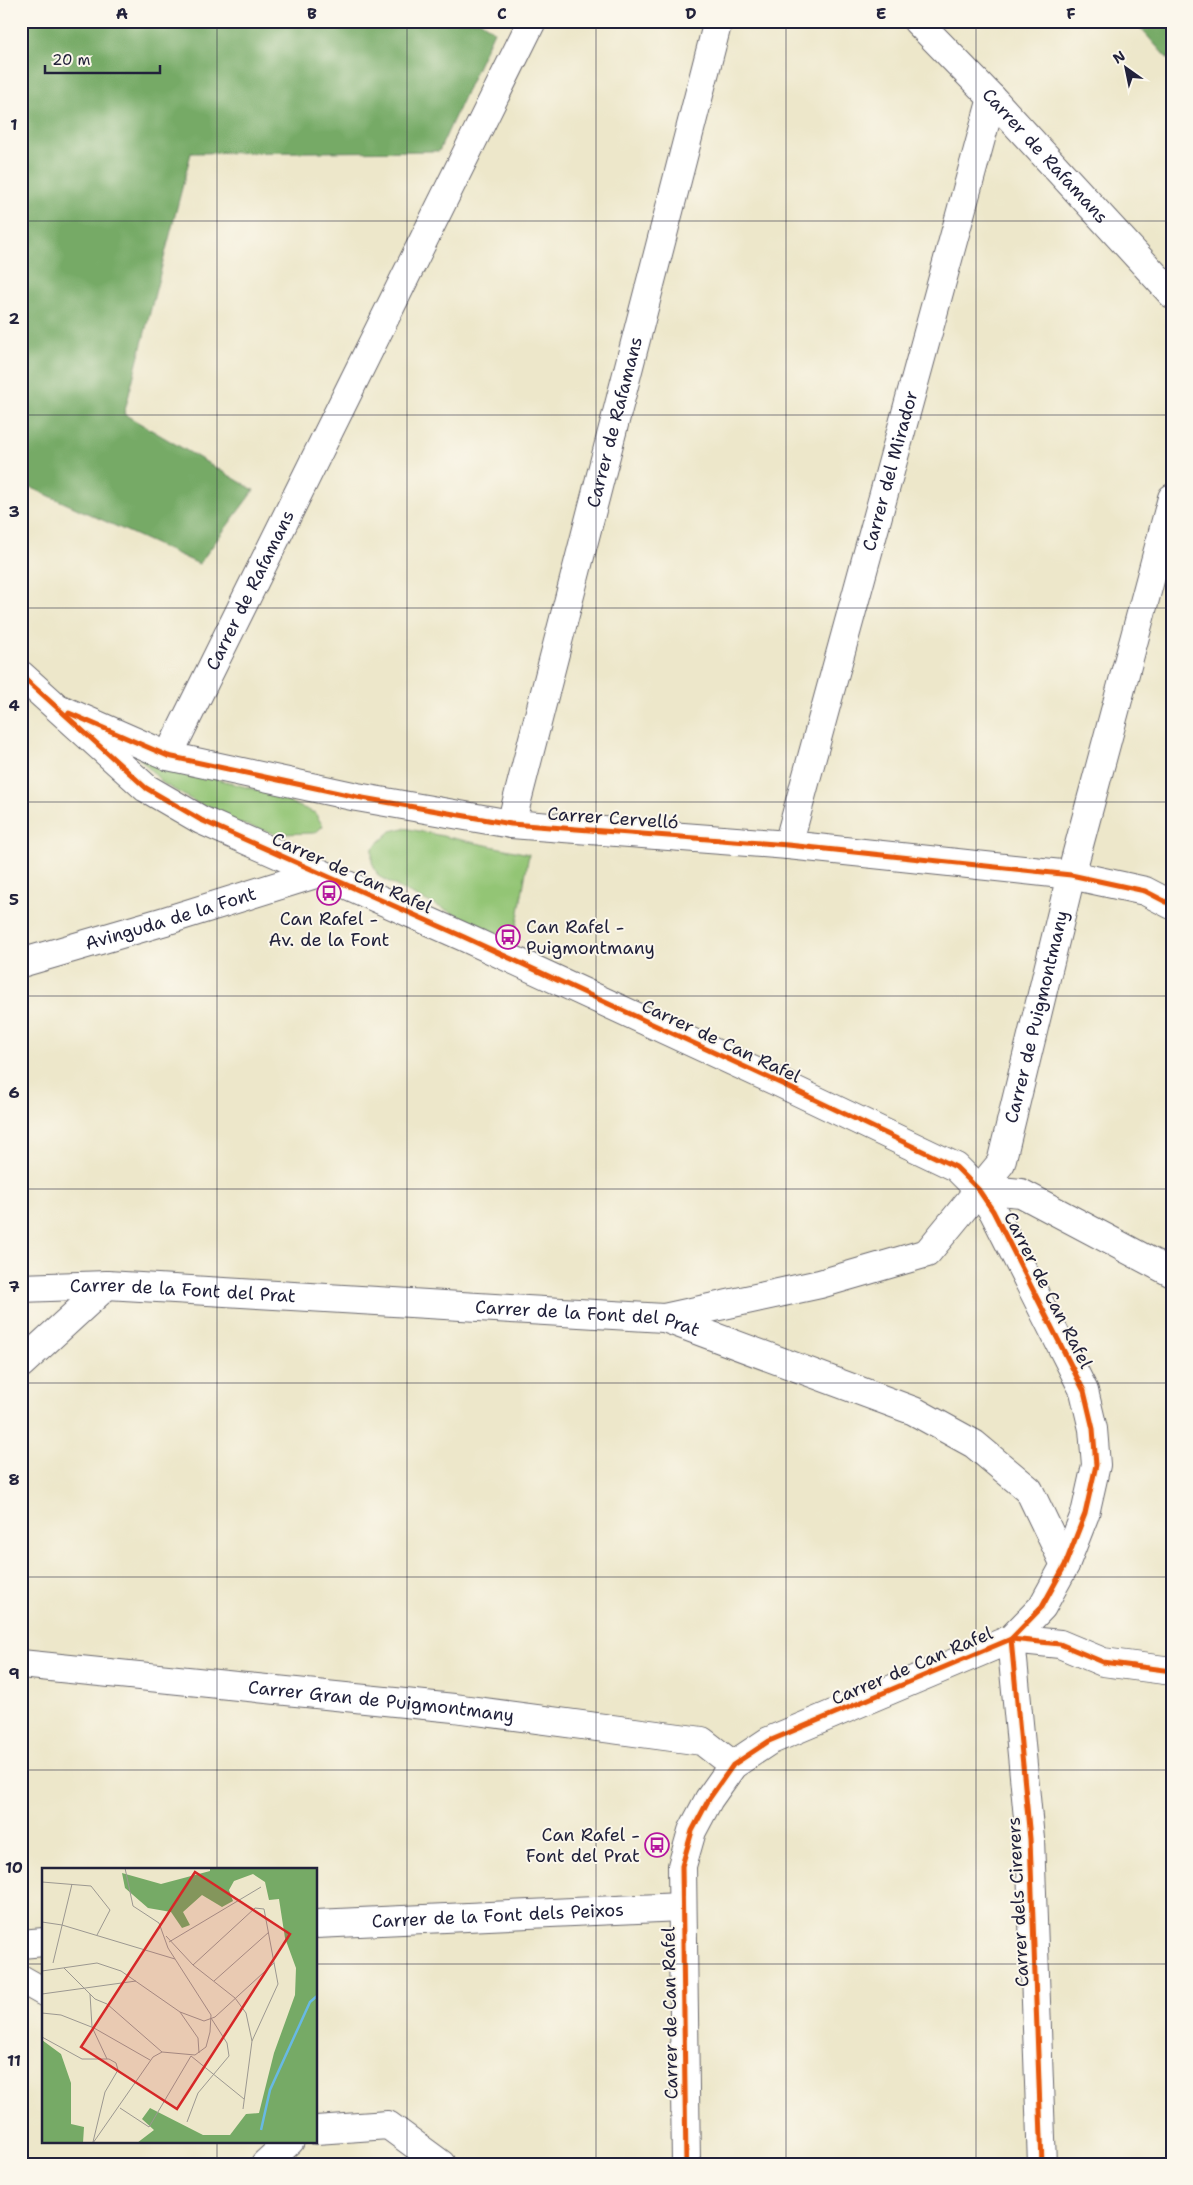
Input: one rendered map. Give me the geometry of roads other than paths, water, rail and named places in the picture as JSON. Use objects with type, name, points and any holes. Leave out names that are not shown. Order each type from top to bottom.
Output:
[{"type":"street","name":"Carrer de Rafamans","points":[[168,756],[532,21]]},
{"type":"street","name":"Carrer de Rafamans","points":[[511,824],[718,21]]},
{"type":"street","name":"Carrer de Rafamans","points":[[916,21],[992,98],[1172,294]]},
{"type":"street","name":"Carrer del Mirador","points":[[788,846],[992,98]]},
{"type":"street","name":"Carrer de Puigmontmany","points":[[664,1318],[820,1284],[927,1253],[978,1188],[1001,1163],[1071,875],[1172,498]]},
{"type":"street","name":"Carrer de Can Rafel","points":[[21,675],[62,710],[105,752],[146,788],[201,820],[464,937],[902,1140],[956,1168],[978,1188],[993,1211],[1084,1391],[1094,1428],[1096,1465],[1085,1514],[1065,1565],[1042,1607],[1011,1639],[768,1741],[733,1765],[709,1799],[692,1831],[682,1866],[681,1907],[686,2164]]},
{"type":"street","name":"Carrer Cervelló","points":[[62,710],[168,756],[357,797],[511,824],[788,846],[1071,875],[1145,891],[1172,905]]},
{"type":"street","name":"Avinguda de la Font","points":[[21,963],[319,873]]},
{"type":"street","points":[[978,1188],[1021,1193],[1172,1273]]},
{"type":"street","points":[[21,1364],[107,1285]]},
{"type":"street","name":"Carrer de la Font del Prat","points":[[21,1288],[107,1285],[664,1318],[914,1411],[974,1444],[1029,1490],[1065,1565]]},
{"type":"street","points":[[1011,1639],[1060,1644],[1103,1662],[1172,1671]]},
{"type":"street","name":"Carrer dels Cirerers","points":[[1011,1639],[1030,1839],[1042,2164]]},
{"type":"street","name":"Carrer Gran de Puigmontmany","points":[[21,1664],[454,1708],[702,1741],[733,1765]]},
{"type":"street","name":"Carrer de la Font dels Peixos","points":[[318,1924],[681,1907]]},
{"type":"street","points":[[21,1944],[42,1942]]},
{"type":"street","points":[[21,1979],[42,1991]]},
{"type":"street","points":[[318,2130],[388,2125],[441,2164]]},
{"type":"street","points":[[264,2164],[289,2142]]},
{"type":"place","name":"Can Rafel - Av. de la Font","points":[[329,893]]},
{"type":"place","name":"Can Rafel - Puigmontmany","points":[[508,937]]},
{"type":"place","name":"Can Rafel - Font del Prat","points":[[657,1845]]}]
